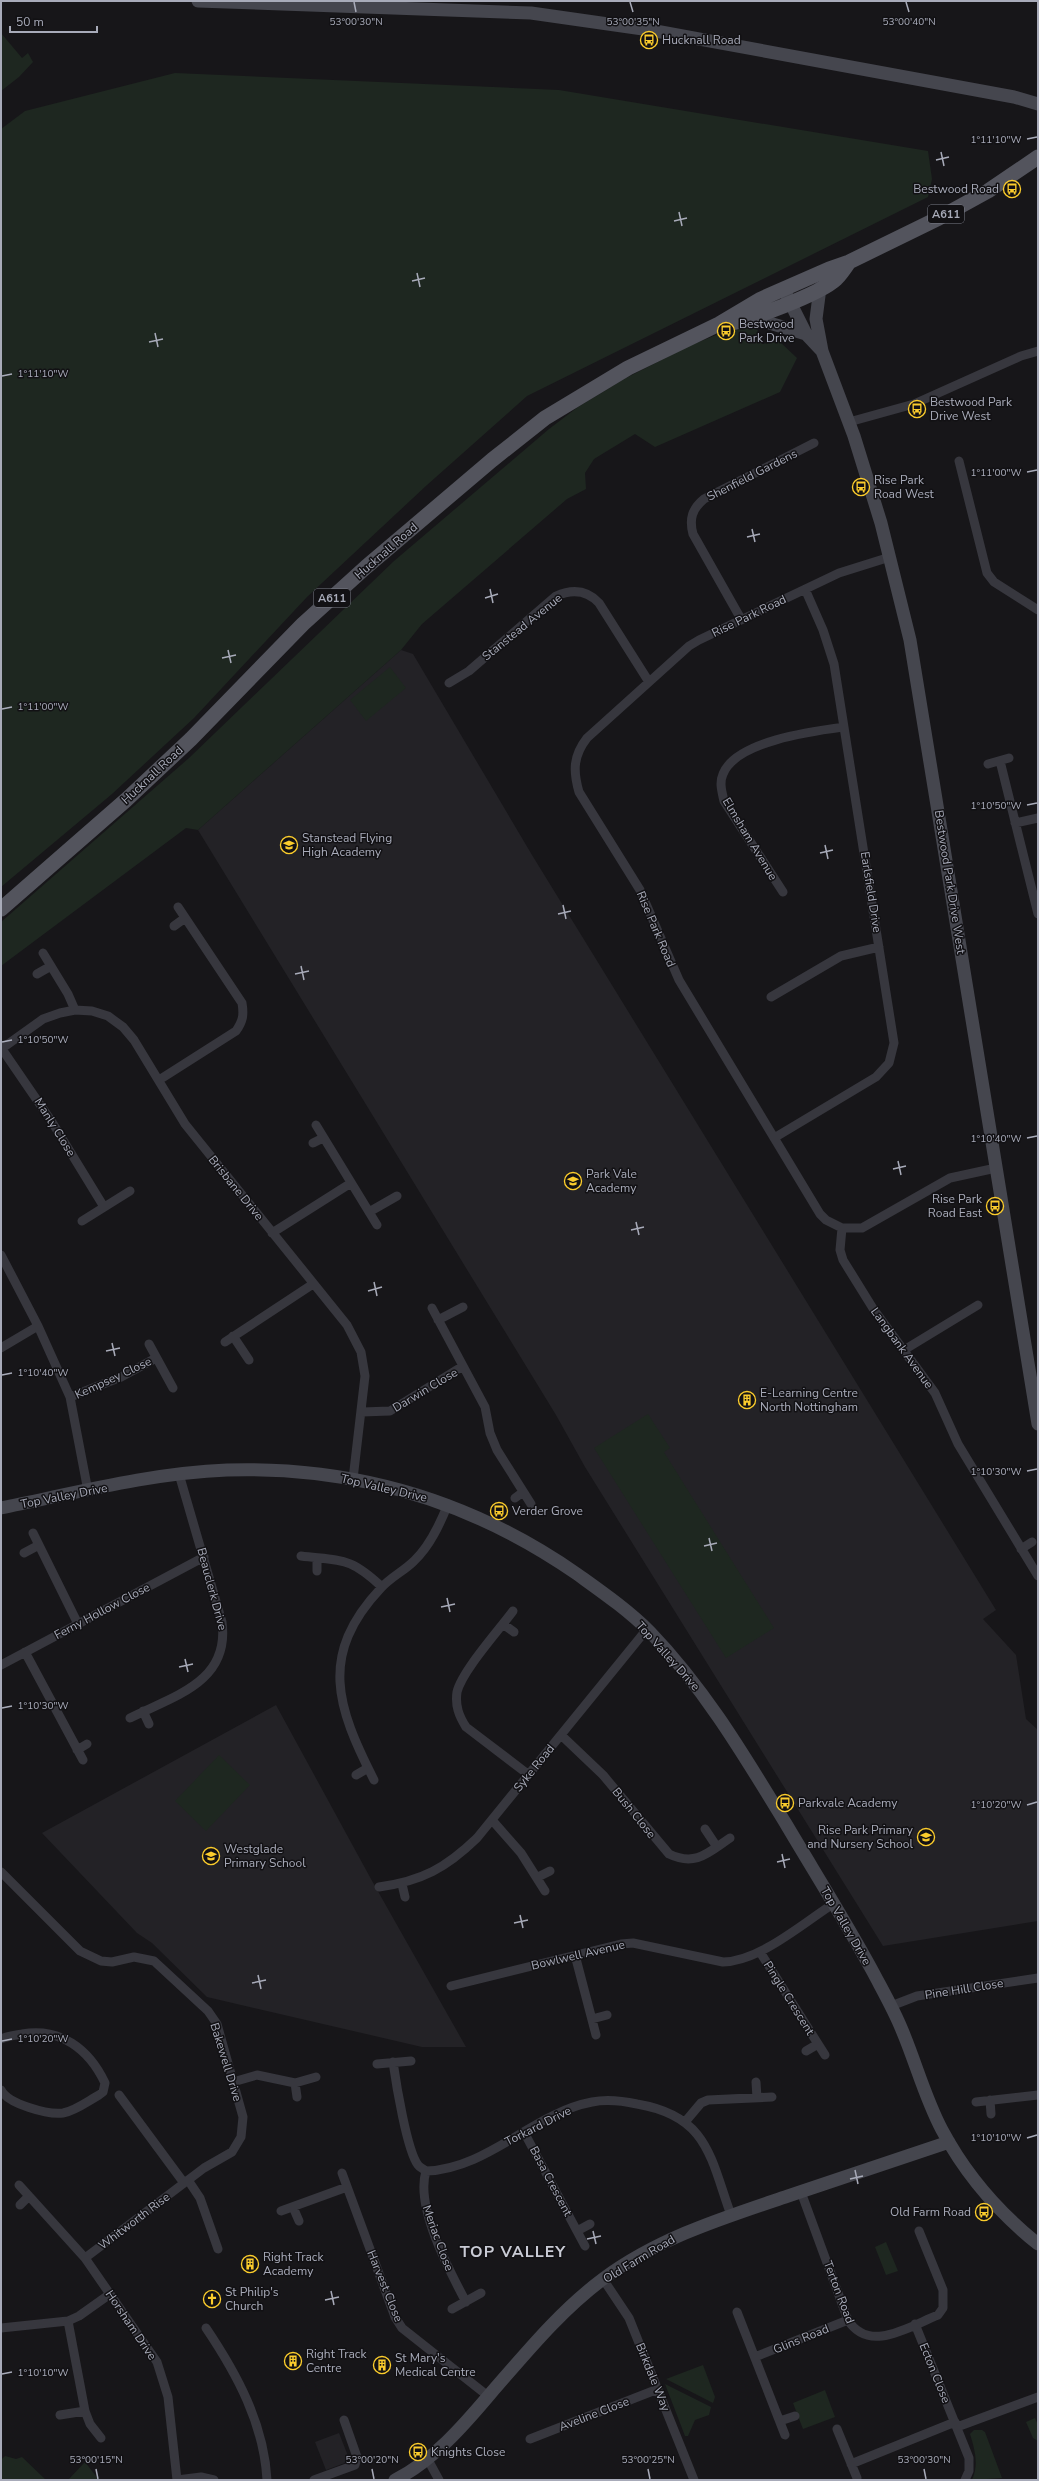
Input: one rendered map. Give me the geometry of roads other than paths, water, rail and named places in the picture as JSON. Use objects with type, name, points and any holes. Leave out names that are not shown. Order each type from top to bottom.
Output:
[{"type":"main road","name":"Hucknall Road","points":[[1,909],[137,790],[191,739],[314,614],[366,567],[492,460],[545,418],[628,368],[719,324],[761,299],[787,295],[803,289],[829,269],[849,262],[979,196],[1038,157]]},
{"type":"main road","name":"Hucknall Road","points":[[803,289],[820,288],[836,280],[849,262]]},
{"type":"main road","name":"Hucknall Road","points":[[719,324],[753,318],[787,295]]},
{"type":"street","points":[[198,1],[531,13],[658,31],[1014,97],[1038,105]]},
{"type":"street","points":[[816,319],[820,288]]},
{"type":"street","points":[[803,289],[816,319],[822,351]]},
{"type":"street","points":[[787,295],[806,334],[822,351]]},
{"type":"street","points":[[753,318],[806,334]]},
{"type":"street","name":"Bestwood Park Drive West","points":[[822,351],[849,422],[882,523],[910,640],[1038,1424]]},
{"type":"street","points":[[849,422],[905,407],[1021,356],[1038,351]]},
{"type":"street","name":"Shenfield Gardens","points":[[741,620],[693,534],[691,526],[694,511],[704,499],[814,443]]},
{"type":"street","points":[[959,461],[987,573],[994,582],[1038,610]]},
{"type":"street","name":"Rise Park Road","points":[[842,1228],[830,1223],[820,1214],[678,980],[640,890],[579,792],[574,777],[576,756],[584,743],[689,646],[839,573],[890,557]]},
{"type":"street","name":"Earlsfield Drive","points":[[774,1138],[876,1077],[889,1063],[894,1043],[844,726],[830,649],[805,589]]},
{"type":"street","name":"Stanstead Avenue","points":[[449,683],[469,671],[556,596],[564,593],[579,591],[593,597],[599,603],[649,682]]},
{"type":"street","name":"Elmsham Avenue","points":[[783,892],[724,801],[721,790],[723,773],[737,758],[764,743],[800,733],[844,726]]},
{"type":"street","points":[[988,764],[1009,758]]},
{"type":"street","points":[[1000,761],[1038,914]]},
{"type":"street","points":[[1015,823],[1038,818]]},
{"type":"street","points":[[159,1080],[236,1031],[242,1023],[244,1014],[242,1003],[178,907]]},
{"type":"street","points":[[174,926],[185,918]]},
{"type":"street","points":[[771,997],[841,956],[879,947]]},
{"type":"street","points":[[43,953],[68,994],[75,1010]]},
{"type":"street","points":[[38,974],[51,966]]},
{"type":"street","name":"Brisbane Drive","points":[[1,1049],[43,1019],[75,1010],[92,1011],[108,1016],[123,1026],[134,1040],[185,1124],[347,1325],[361,1352],[365,1376],[362,1412],[352,1479]]},
{"type":"street","name":"Manly Close","points":[[1,1049],[52,1122],[104,1207]]},
{"type":"street","points":[[316,1125],[377,1224]]},
{"type":"street","points":[[313,1143],[324,1138]]},
{"type":"street","points":[[842,1228],[852,1229],[872,1223],[950,1178],[996,1168]]},
{"type":"street","points":[[272,1233],[351,1183]]},
{"type":"street","points":[[82,1221],[130,1191]]},
{"type":"street","points":[[369,1212],[397,1196]]},
{"type":"street","name":"Langbank Avenue","points":[[842,1228],[840,1250],[843,1260],[874,1310],[935,1393],[958,1444],[1038,1576]]},
{"type":"street","points":[[1,1255],[38,1326],[70,1397],[88,1491]]},
{"type":"street","points":[[225,1342],[313,1284]]},
{"type":"street","points":[[904,1350],[978,1305]]},
{"type":"street","points":[[438,1320],[463,1307]]},
{"type":"street","name":"Darwin Close","points":[[432,1308],[485,1407],[494,1444],[531,1504]]},
{"type":"street","points":[[1,1348],[38,1326]]},
{"type":"street","points":[[233,1336],[249,1360]]},
{"type":"street","name":"Kempsey Close","points":[[149,1344],[173,1388]]},
{"type":"street","name":"Kempsey Close","points":[[70,1397],[121,1376],[156,1358]]},
{"type":"street","name":"Darwin Close","points":[[362,1412],[390,1411],[463,1366]]},
{"type":"street","name":"Top Valley Drive","points":[[1,1508],[179,1474],[266,1470],[352,1479],[448,1504],[494,1524],[540,1548],[610,1597],[647,1629],[680,1667],[720,1718],[833,1904],[891,2006],[928,2098],[949,2142],[989,2199],[1013,2223],[1038,2244]]},
{"type":"street","name":"Beauclerk Drive","points":[[130,1718],[203,1680],[214,1669],[221,1653],[224,1638],[222,1622],[179,1474]]},
{"type":"street","points":[[514,1498],[523,1492]]},
{"type":"street","points":[[374,1780],[346,1718],[339,1683],[342,1659],[348,1637],[365,1607],[382,1587],[422,1552],[440,1523],[448,1504]]},
{"type":"street","points":[[33,1534],[78,1624]]},
{"type":"street","points":[[1021,1549],[1032,1542]]},
{"type":"street","points":[[24,1553],[39,1545]]},
{"type":"street","points":[[302,1556],[349,1562],[360,1566],[382,1587]]},
{"type":"street","name":"Ferny Hollow Close","points":[[1,1665],[204,1557]]},
{"type":"street","points":[[317,1558],[317,1571]]},
{"type":"street","points":[[513,1611],[461,1682],[456,1705],[460,1718],[466,1727],[529,1775]]},
{"type":"street","points":[[503,1624],[514,1632]]},
{"type":"street","name":"Syke Road","points":[[379,1887],[402,1884],[439,1869],[458,1856],[492,1820],[647,1629]]},
{"type":"street","points":[[25,1652],[83,1760]]},
{"type":"street","points":[[143,1712],[149,1724]]},
{"type":"street","name":"Bush Close","points":[[561,1735],[603,1775],[662,1848],[678,1859],[698,1859],[730,1838]]},
{"type":"street","points":[[77,1750],[87,1744]]},
{"type":"street","points":[[356,1775],[368,1768]]},
{"type":"street","points":[[492,1820],[522,1853],[538,1877],[545,1891]]},
{"type":"street","points":[[705,1829],[717,1847]]},
{"type":"street","points":[[538,1877],[550,1871]]},
{"type":"street","name":"Bakewell Drive","points":[[1,1872],[80,1951],[90,1958],[112,1962],[145,1958],[154,1961],[168,1971],[208,2011],[217,2024],[243,2117],[241,2137]]},
{"type":"street","points":[[402,1884],[405,1897]]},
{"type":"street","name":"Bowlwell Avenue","points":[[451,1986],[575,1955],[632,1943],[723,1962],[736,1962],[760,1952],[833,1904]]},
{"type":"street","name":"Pingle Crescent","points":[[760,1952],[825,2055]]},
{"type":"street","points":[[575,1955],[596,2035]]},
{"type":"street","name":"Pine Hill Close","points":[[891,2006],[917,1996],[1038,1978]]},
{"type":"street","points":[[592,2019],[607,2015]]},
{"type":"street","points":[[1,2039],[37,2032],[55,2034],[78,2048],[93,2062],[105,2083],[103,2092],[99,2095],[64,2113],[50,2112],[18,2104],[3,2094],[1,2090]]},
{"type":"street","name":"Pingle Crescent","points":[[806,2051],[818,2044]]},
{"type":"street","points":[[377,2064],[411,2061]]},
{"type":"street","points":[[393,2062],[399,2098],[414,2157],[419,2166],[426,2171]]},
{"type":"street","points":[[233,2082],[257,2075],[295,2083],[316,2077]]},
{"type":"street","points":[[756,2082],[757,2098]]},
{"type":"street","points":[[295,2083],[297,2097]]},
{"type":"street","points":[[976,2102],[1038,2095]]},
{"type":"street","points":[[685,2122],[700,2103],[772,2097]]},
{"type":"street","points":[[117,2108],[122,2098],[200,2198],[218,2249]]},
{"type":"street","points":[[990,2100],[991,2114]]},
{"type":"street","name":"Torkard Drive","points":[[426,2171],[459,2164],[524,2132],[540,2122],[576,2106],[608,2101],[653,2106],[694,2128],[705,2146],[730,2215]]},
{"type":"street","name":"Basa Crescent","points":[[524,2132],[585,2246]]},
{"type":"street","name":"Whitworth Rise","points":[[85,2258],[186,2182],[232,2152],[241,2137]]},
{"type":"street","name":"Old Farm Road","points":[[395,2480],[427,2458],[465,2424],[533,2344],[573,2304],[603,2279],[670,2239],[730,2215],[949,2142]]},
{"type":"street","name":"Meriac Close","points":[[426,2171],[423,2196],[446,2264],[466,2302]]},
{"type":"street","name":"Harvest Close","points":[[342,2173],[395,2317],[402,2328],[488,2396]]},
{"type":"street","name":"Horsham Drive","points":[[19,2185],[85,2258],[157,2362],[168,2397],[177,2480]]},
{"type":"street","points":[[281,2211],[347,2187]]},
{"type":"street","name":"Terton Road","points":[[801,2192],[848,2320],[860,2334],[875,2338],[884,2336],[938,2315],[943,2308],[943,2290],[919,2231]]},
{"type":"street","points":[[20,2205],[29,2196]]},
{"type":"street","points":[[293,2207],[298,2221]]},
{"type":"street","name":"Basa Crescent","points":[[577,2231],[590,2224]]},
{"type":"street","name":"Birkdale Way","points":[[603,2279],[629,2318],[694,2480]]},
{"type":"street","points":[[452,2309],[481,2293]]},
{"type":"street","points":[[1,2328],[68,2321],[79,2316],[110,2294]]},
{"type":"street","points":[[737,2312],[785,2435]]},
{"type":"street","name":"Glins Road","points":[[754,2357],[848,2320]]},
{"type":"street","points":[[68,2321],[85,2411],[90,2424],[101,2438]]},
{"type":"street","name":"Ecton Close","points":[[915,2324],[969,2458],[969,2471],[965,2480]]},
{"type":"street","points":[[206,2328],[232,2369],[247,2399],[264,2449],[267,2480]]},
{"type":"street","name":"Aveline Close","points":[[530,2439],[658,2389]]},
{"type":"street","points":[[851,2464],[956,2425],[1038,2397]]},
{"type":"street","points":[[60,2414],[85,2411]]},
{"type":"street","points":[[780,2421],[795,2416]]},
{"type":"street","points":[[314,2480],[355,2465],[357,2457],[344,2420]]},
{"type":"street","points":[[837,2428],[856,2478]]},
{"type":"street","points":[[427,2458],[439,2480]]},
{"type":"street","points":[[177,2480],[202,2477],[214,2480]]},
{"type":"place","name":"Hucknall Road","points":[[649,40]]},
{"type":"place","name":"Bestwood Road","points":[[1012,189]]},
{"type":"place","name":"Bestwood Park Drive","points":[[726,331]]},
{"type":"place","name":"Bestwood Park Drive West","points":[[917,409]]},
{"type":"place","name":"Rise Park Road West","points":[[861,487]]},
{"type":"place","name":"Stanstead Flying High Academy","points":[[289,845]]},
{"type":"place","name":"Park Vale Academy","points":[[573,1181]]},
{"type":"place","name":"Rise Park Road East","points":[[995,1206]]},
{"type":"place","name":"E-Learning Centre North Nottingham","points":[[747,1400]]},
{"type":"place","name":"Verder Grove","points":[[499,1511]]},
{"type":"place","name":"Parkvale Academy","points":[[785,1803]]},
{"type":"place","name":"Rise Park Primary and Nursery School","points":[[926,1837]]},
{"type":"place","name":"Westglade Primary School","points":[[211,1856]]},
{"type":"place","name":"Old Farm Road","points":[[984,2212]]},
{"type":"place","name":"Right Track Academy","points":[[250,2264]]},
{"type":"place","name":"St Philip's Church","points":[[212,2299]]},
{"type":"place","name":"Right Track Centre","points":[[293,2361]]},
{"type":"place","name":"St Mary's Medical Centre","points":[[382,2365]]},
{"type":"place","name":"Knights Close","points":[[418,2452]]},
{"type":"district","name":"TOP VALLEY","points":[[513,2252]]}]
